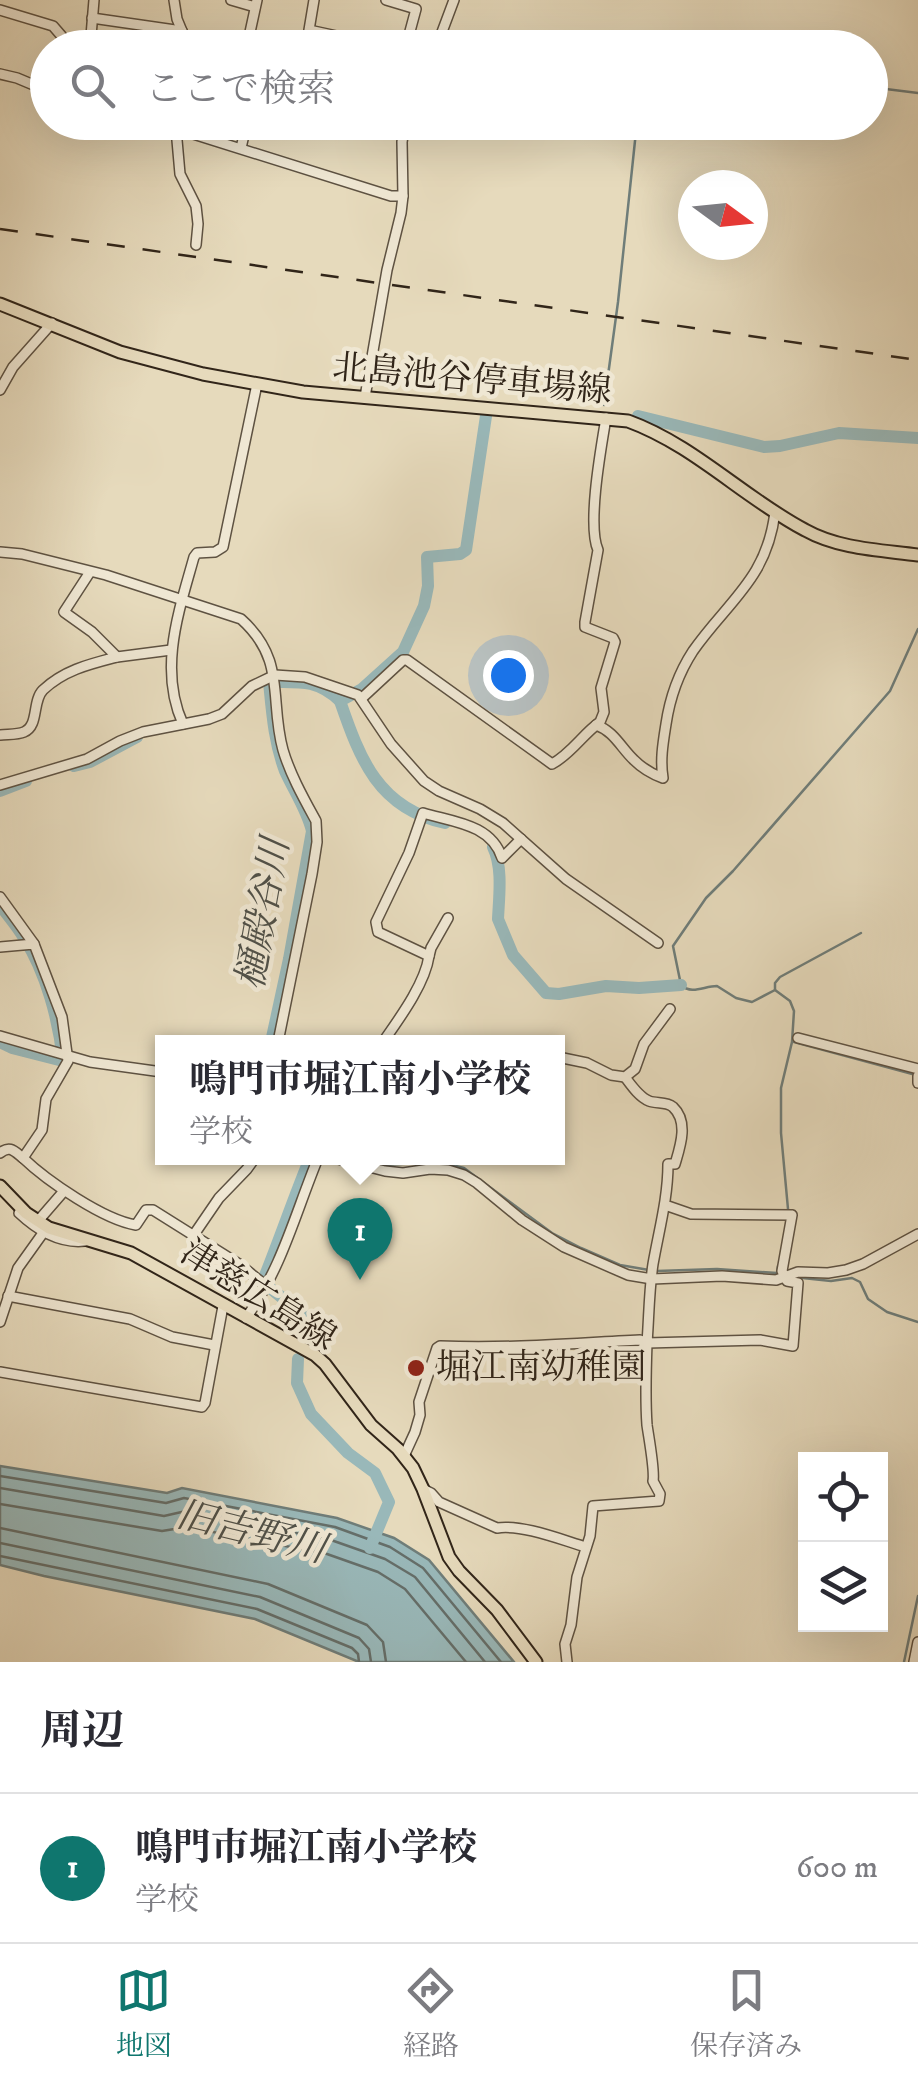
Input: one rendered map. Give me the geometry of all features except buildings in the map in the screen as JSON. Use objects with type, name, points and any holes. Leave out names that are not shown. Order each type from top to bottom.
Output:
[{"type":"main road","name":"北島池谷停車場線","points":[[0,304],[120,352],[203,374],[303,392],[628,422],[675,442],[775,512],[825,539],[918,555]]},
{"type":"main road","name":"津慈広島線","points":[[0,1186],[41,1231],[50,1228],[131,1253],[316,1355],[372,1425],[404,1456],[458,1572],[497,1610],[536,1662]]},
{"type":"street","points":[[91,30],[94,0]]},
{"type":"street","points":[[174,0],[182,30]]},
{"type":"street","points":[[231,0],[256,4],[251,30]]},
{"type":"street","points":[[309,30],[314,0]]},
{"type":"street","points":[[386,0],[416,9],[409,30]]},
{"type":"street","points":[[443,30],[454,0]]},
{"type":"street","points":[[0,10],[56,30]]},
{"type":"street","points":[[92,18],[148,30]]},
{"type":"street","points":[[0,74],[30,85]]},
{"type":"street","points":[[178,140],[180,174],[196,206],[196,246]]},
{"type":"street","points":[[218,140],[391,196],[404,196]]},
{"type":"street","points":[[241,148],[243,140]]},
{"type":"street","points":[[366,398],[387,270],[404,196],[402,140]]},
{"type":"street","points":[[0,390],[13,367],[52,323]]},
{"type":"street","points":[[183,724],[172,688],[171,650],[197,553],[215,552],[223,547],[258,384]]},
{"type":"street","points":[[357,694],[407,660],[552,764],[603,718],[601,688],[615,642],[608,635],[586,627],[584,622],[598,550],[596,493],[606,418]]},
{"type":"street","points":[[596,725],[606,728],[648,772],[663,778],[662,750],[669,702],[677,680],[691,654],[749,584],[768,550],[775,512]]},
{"type":"street","points":[[0,552],[90,572],[240,619],[270,662],[284,752],[318,830],[279,1035]]},
{"type":"street","points":[[90,572],[64,612],[117,657]]},
{"type":"street","points":[[0,735],[29,730],[38,696],[83,664],[171,650]]},
{"type":"street","points":[[0,786],[88,759],[143,732],[222,714],[252,686],[304,678],[357,694],[391,744],[424,781],[492,816],[566,880],[658,943]]},
{"type":"street","points":[[430,956],[376,928],[424,813],[476,828],[492,840],[502,858],[522,839]]},
{"type":"street","points":[[0,897],[30,946],[62,1017],[64,1056],[68,1061],[46,1099],[42,1130],[23,1158]]},
{"type":"street","points":[[387,1035],[416,988],[428,964],[430,948],[448,918]]},
{"type":"street","points":[[0,947],[30,946]]},
{"type":"street","points":[[626,1077],[635,1069],[644,1044],[670,1009]]},
{"type":"street","points":[[0,1036],[108,1066],[155,1071]]},
{"type":"street","points":[[798,1038],[918,1077]]},
{"type":"street","points":[[565,1058],[626,1077],[648,1101],[670,1105],[676,1110],[682,1139],[675,1164],[668,1164],[668,1190],[652,1273],[647,1343],[650,1459],[659,1501],[593,1506],[590,1536],[565,1644],[568,1662]]},
{"type":"street","points":[[0,1153],[12,1148],[64,1191],[132,1226],[146,1210],[153,1210],[267,1284]]},
{"type":"street","points":[[193,1236],[219,1198],[251,1165]]},
{"type":"street","points":[[246,1318],[282,1256],[315,1165]]},
{"type":"street","points":[[361,1165],[403,1173],[430,1169],[464,1175],[564,1248],[628,1275],[785,1276],[846,1270],[918,1234]]},
{"type":"street","points":[[0,1322],[18,1268],[64,1191]]},
{"type":"street","points":[[665,1205],[690,1214],[792,1215],[785,1276]]},
{"type":"street","points":[[404,1456],[416,1432],[419,1402],[440,1346],[515,1348],[640,1340],[760,1340],[793,1346],[798,1283],[785,1276]]},
{"type":"street","points":[[5,1299],[130,1319],[172,1337],[214,1345]]},
{"type":"street","points":[[0,1372],[202,1407],[206,1403],[223,1306]]},
{"type":"street","points":[[423,1490],[497,1528],[522,1530],[586,1547]]},
{"type":"street","points":[[914,1662],[918,1642]]},
{"type":"water","name":"旧吉野川","points":[[0,1466],[167,1493],[182,1488],[337,1518],[394,1538],[429,1560],[514,1662],[359,1662],[255,1619],[0,1565]]},
{"type":"waterway","points":[[888,89],[918,93]]},
{"type":"waterway","points":[[604,405],[635,140]]},
{"type":"waterway","name":"樋殿谷川","points":[[445,823],[403,806],[375,778],[355,742],[340,701],[362,689],[403,652],[424,606],[427,557],[466,550],[486,416]]},
{"type":"waterway","name":"樋殿谷川","points":[[638,416],[764,447],[839,433],[918,438]]},
{"type":"waterway","points":[[788,1209],[781,1088],[792,1042],[794,1011],[790,1001],[775,990],[752,1002],[736,998],[717,986],[685,988],[681,985],[673,946],[706,898],[890,691],[918,629]]},
{"type":"waterway","name":"樋殿谷川","points":[[273,1035],[312,831],[281,760],[269,682],[315,685],[340,701]]},
{"type":"waterway","name":"樋殿谷川","points":[[74,766],[90,762],[137,737]]},
{"type":"waterway","name":"樋殿谷川","points":[[0,791],[26,781]]},
{"type":"waterway","name":"樋殿谷川","points":[[493,847],[499,873],[498,919],[513,955],[546,993],[606,986],[681,985]]},
{"type":"waterway","name":"樋殿谷川","points":[[0,905],[39,966],[55,1013],[63,1061],[0,1042]]},
{"type":"waterway","points":[[775,990],[780,977],[861,933]]},
{"type":"waterway","points":[[794,1042],[916,1075]]},
{"type":"waterway","name":"樋殿谷川","points":[[306,1332],[309,1319],[270,1288],[264,1278],[307,1165]]},
{"type":"waterway","points":[[452,1165],[464,1168],[552,1233],[620,1265],[649,1270]]},
{"type":"waterway","points":[[657,1271],[777,1273],[778,1266]]},
{"type":"waterway","points":[[793,1277],[831,1281],[852,1278],[860,1282],[868,1299],[887,1312],[918,1322]]},
{"type":"waterway","name":"樋殿谷川","points":[[298,1359],[297,1383],[311,1414],[348,1453],[375,1473],[389,1502],[370,1548]]},
{"type":"waterway","points":[[904,1662],[918,1596]]},
{"type":"railway","points":[[0,229],[918,360]]},
{"type":"place","name":"鳴門市堀江南小学校","points":[[360,1280]]},
{"type":"place","name":"堀江南幼稚園","points":[[416,1368]]}]
